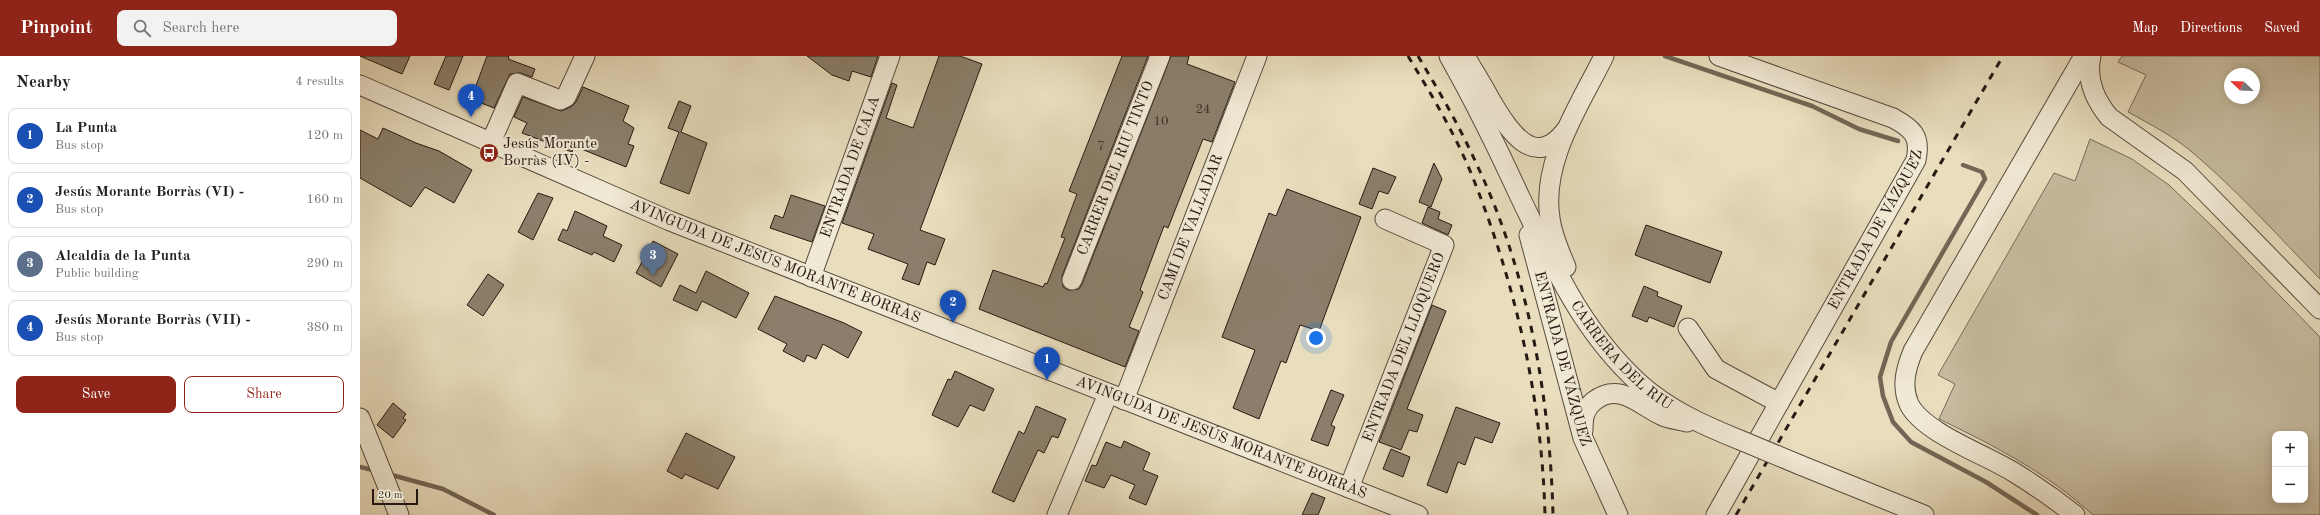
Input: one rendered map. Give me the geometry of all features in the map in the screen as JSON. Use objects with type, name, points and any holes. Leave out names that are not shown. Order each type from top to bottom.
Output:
[{"type":"street","points":[[491,142],[517,83],[560,100],[566,97],[585,56]]},
{"type":"street","name":"ENTRADA DE CALA","points":[[811,277],[890,56]]},
{"type":"street","name":"CARRER DEL RIU TINTO","points":[[1072,280],[1160,56]]},
{"type":"street","name":"CAMÍ DE VALLADAR","points":[[1057,515],[1116,397],[1257,56]]},
{"type":"street","name":"CARRERA DEL RIU","points":[[1449,56],[1490,133],[1554,270],[1598,340],[1642,385],[1680,412],[1706,426],[1924,515]]},
{"type":"street","points":[[1465,56],[1508,129],[1520,141],[1534,147],[1547,145],[1560,137],[1570,124]]},
{"type":"street","points":[[1598,340],[1561,255],[1550,219],[1549,191],[1553,166],[1570,124],[1604,56]]},
{"type":"street","name":"ENTRADA DE VÁZQUEZ","points":[[1716,515],[1916,160],[1918,140],[1914,132],[1893,118],[1719,56]]},
{"type":"street","points":[[2075,515],[2015,473],[1927,425],[1910,405],[1904,384],[1905,372],[1913,351],[2084,56]]},
{"type":"street","points":[[2091,56],[2089,78],[2100,106],[2109,117],[2185,171],[2320,309]]},
{"type":"street","name":"AVINGUDA DE JESÚS MORANTE BORRÀS","points":[[360,85],[670,221],[1349,488],[1399,511],[1418,515]]},
{"type":"street","name":"ENTRADA DE VÁZQUEZ","points":[[1520,197],[1583,438],[1618,515]]},
{"type":"street","name":"ENTRADA DEL LLOQUERO","points":[[1349,488],[1444,245],[1385,219]]},
{"type":"street","points":[[1688,328],[1716,369],[1779,403]]},
{"type":"street","points":[[1583,438],[1583,419],[1588,406],[1600,397],[1611,393],[1625,394],[1664,416],[1706,426]]},
{"type":"street","points":[[360,418],[399,515]]},
{"type":"shaded area","points":[[2122,56],[2320,56],[2320,279],[2242,198],[2192,152],[2169,135],[2128,112],[2146,75],[2118,62]]},
{"type":"shaded area","points":[[2090,139],[2132,159],[2169,185],[2213,227],[2320,337],[2320,515],[2093,515],[2057,486],[2020,461],[1939,419],[1955,384],[1938,375],[2054,173],[2075,181]]},
{"type":"building","points":[[360,56],[410,56],[402,74]]},
{"type":"building","points":[[446,56],[463,56],[449,90],[434,84]]},
{"type":"building","points":[[487,56],[509,56],[508,59],[535,69],[532,77],[521,73],[510,74],[494,108],[471,99]]},
{"type":"building","points":[[807,56],[878,56],[871,77],[852,71],[849,81],[832,75]]},
{"type":"building","points":[[939,56],[960,56],[982,64],[920,230],[945,239],[935,265],[927,262],[919,285],[902,279],[908,264],[868,249],[874,234],[842,223],[892,83],[897,85],[886,118],[913,128]]},
{"type":"building","points":[[1122,56],[1148,56],[1062,276],[1063,287],[1068,290],[1079,289],[1082,284],[1171,56],[1189,56],[1187,64],[1235,82],[1212,142],[1203,139],[1168,228],[1164,226],[1140,290],[1143,292],[1129,327],[1139,331],[1125,367],[979,309],[993,270],[1043,287],[1045,283],[1047,284],[1065,238],[1061,237],[1077,194],[1069,191]]},
{"type":"building","points":[[583,87],[629,106],[623,121],[634,128],[628,144],[634,146],[626,167],[574,146],[572,152],[522,133],[527,123],[514,117],[523,97],[561,111],[571,107],[576,102]]},
{"type":"building","points":[[679,101],[691,106],[681,132],[707,143],[689,194],[660,183],[679,132],[668,128]]},
{"type":"building","points":[[383,128],[416,143],[439,151],[472,170],[454,203],[425,187],[411,207],[360,178],[360,130],[378,139]]},
{"type":"building","points":[[1434,163],[1442,179],[1431,207],[1419,202]]},
{"type":"building","points":[[1373,168],[1396,177],[1388,194],[1379,191],[1372,209],[1359,204]]},
{"type":"building","points":[[1287,189],[1361,217],[1319,331],[1300,325],[1286,363],[1281,361],[1259,419],[1233,408],[1255,350],[1222,337],[1269,213],[1276,216]]},
{"type":"building","points":[[538,193],[553,198],[533,240],[518,232]]},
{"type":"building","points":[[791,195],[825,206],[812,242],[770,228],[775,215],[783,218]]},
{"type":"building","points":[[1428,207],[1440,212],[1438,219],[1452,225],[1448,235],[1422,223]]},
{"type":"building","points":[[575,211],[607,226],[603,236],[622,245],[614,262],[594,252],[592,255],[558,240],[563,229],[567,231]]},
{"type":"building","points":[[1646,225],[1722,252],[1710,283],[1635,255]]},
{"type":"building","points":[[653,241],[678,254],[661,287],[636,273]]},
{"type":"building","points":[[706,271],[749,293],[736,318],[702,301],[697,311],[673,300],[680,285],[696,293]]},
{"type":"building","points":[[488,274],[504,285],[483,316],[467,305]]},
{"type":"building","points":[[1644,286],[1658,292],[1657,296],[1682,306],[1674,327],[1649,317],[1647,322],[1632,316]]},
{"type":"building","points":[[775,296],[844,323],[862,332],[848,358],[823,344],[816,359],[807,355],[804,362],[783,351],[787,344],[758,329]]},
{"type":"building","points":[[1432,305],[1446,311],[1407,409],[1423,415],[1417,432],[1409,430],[1401,450],[1379,442]]},
{"type":"building","points":[[955,371],[994,389],[984,411],[970,405],[958,427],[932,415],[948,379],[951,380]]},
{"type":"building","points":[[1331,390],[1344,395],[1331,425],[1335,427],[1328,446],[1311,440]]},
{"type":"building","points":[[393,403],[406,414],[403,418],[406,420],[393,438],[377,425]]},
{"type":"building","points":[[1036,406],[1066,419],[1058,438],[1052,436],[1044,453],[1038,450],[1014,502],[992,492],[1019,431],[1024,434]]},
{"type":"building","points":[[1456,407],[1500,423],[1492,443],[1475,437],[1465,465],[1458,462],[1447,493],[1427,485]]},
{"type":"building","points":[[686,433],[735,457],[718,489],[685,474],[682,479],[667,471]]},
{"type":"building","points":[[1124,441],[1150,453],[1143,470],[1158,476],[1146,505],[1129,498],[1135,485],[1111,475],[1104,488],[1085,481],[1092,465],[1096,466],[1106,442],[1121,448]]},
{"type":"building","points":[[1391,449],[1410,457],[1403,477],[1383,469]]},
{"type":"building","points":[[1312,493],[1325,498],[1318,515],[1302,515]]},
{"type":"waterway","points":[[1665,56],[1812,106],[1859,129],[1898,141]]},
{"type":"waterway","points":[[1963,165],[1982,172],[1985,179],[1891,342],[1880,377],[1883,396],[1893,422],[1911,442],[1986,482],[2037,515]]},
{"type":"waterway","points":[[360,467],[377,471]]},
{"type":"waterway","points":[[388,474],[443,489],[494,515]]},
{"type":"railway","points":[[1408,56],[1442,113],[1471,173],[1501,256],[1513,298],[1532,384],[1543,471],[1545,515]]},
{"type":"railway","points":[[1418,56],[1449,109],[1477,165],[1495,206],[1523,292],[1541,381],[1547,426],[1553,515]]},
{"type":"railway","points":[[1736,515],[2003,56]]},
{"type":"place","name":"Jesús Morante Borràs (VII) -","points":[[471,117]]},
{"type":"place","name":"Jesús Morante Borràs (IV) -","points":[[489,153]]},
{"type":"place","name":"Alcaldia de la Punta","points":[[653,276]]},
{"type":"place","name":"Jesús Morante Borràs (VI) -","points":[[953,323]]},
{"type":"place","name":"La Punta","points":[[1047,380]]}]
